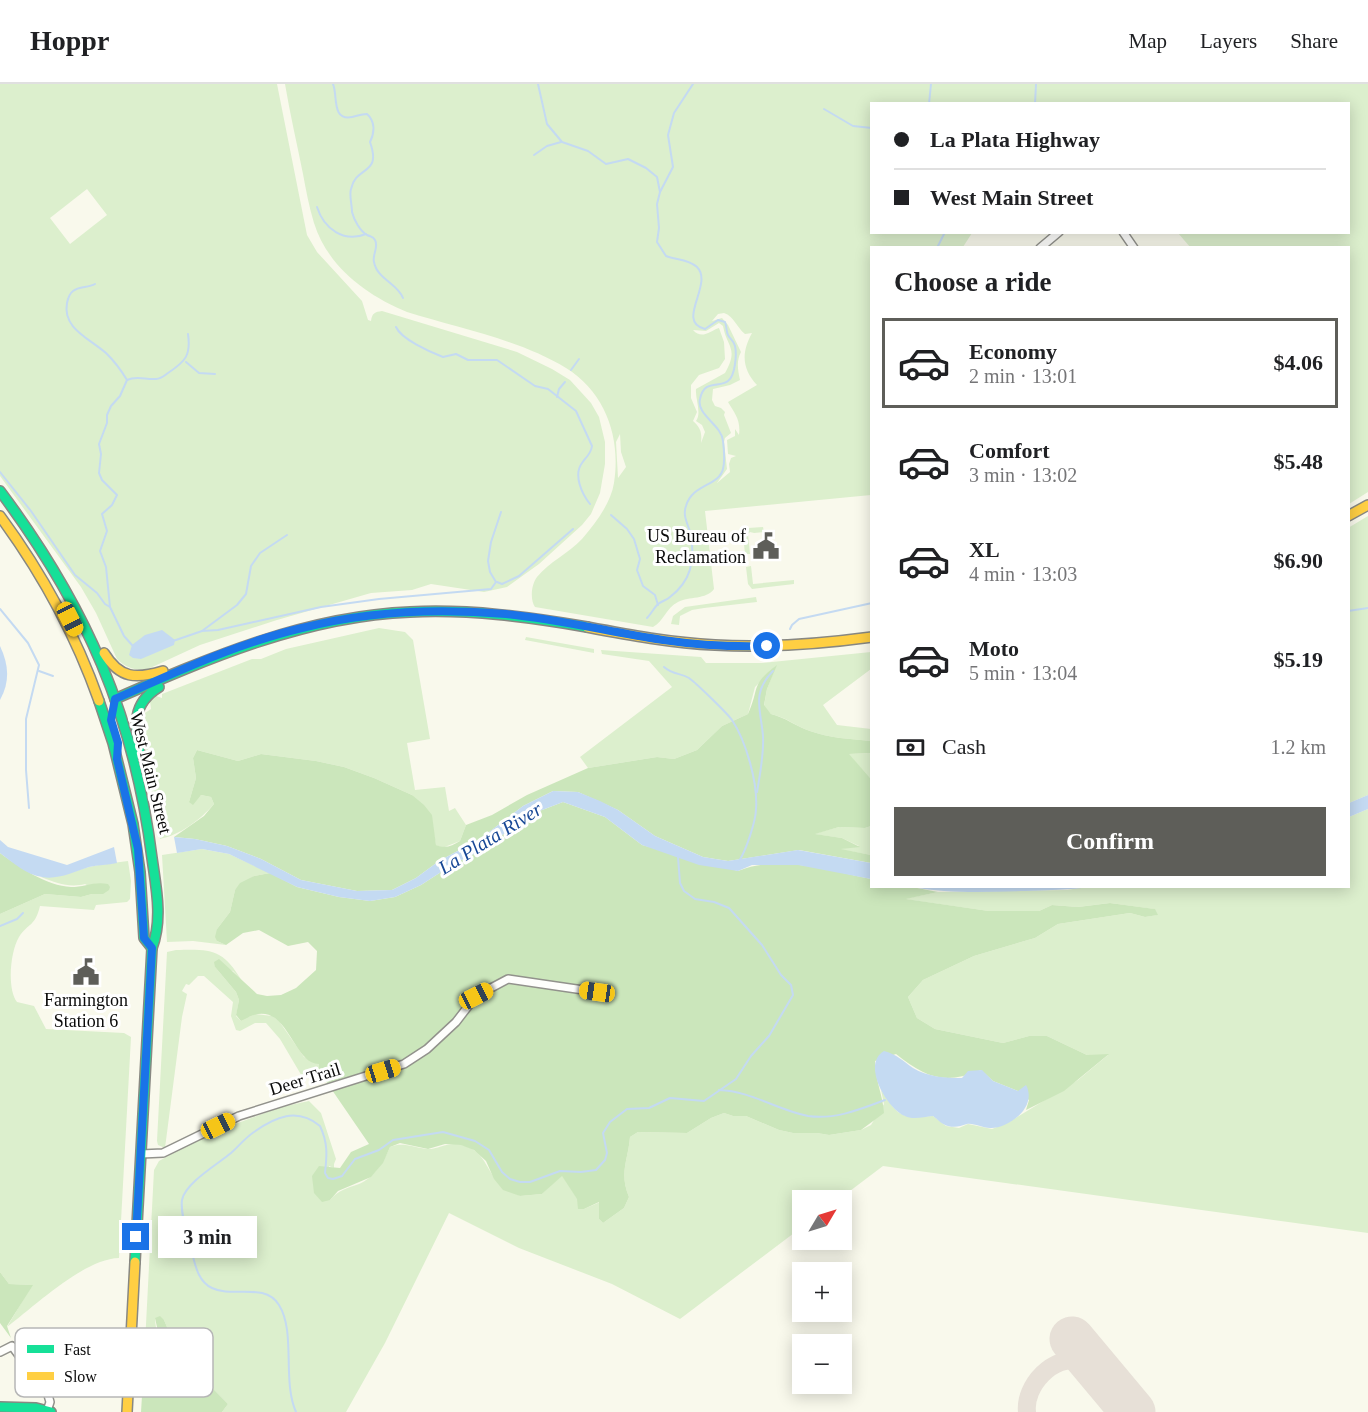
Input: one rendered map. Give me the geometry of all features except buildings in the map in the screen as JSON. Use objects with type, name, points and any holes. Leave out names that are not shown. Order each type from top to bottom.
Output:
[{"type":"main road","name":"West Main Street","points":[[0,491],[69,593],[99,655],[136,768],[152,848],[157,900],[157,937],[152,948],[132,1328]]},
{"type":"main road","points":[[1350,515],[1368,505]]},
{"type":"main road","name":"West Main Street","points":[[0,516],[54,596],[69,624],[100,698],[138,849],[144,938],[152,948]]},
{"type":"main road","points":[[69,593],[79,603],[111,664],[123,674],[151,675],[195,657],[207,660]]},
{"type":"main road","points":[[54,596],[63,604],[97,680],[115,699]]},
{"type":"main road","points":[[115,699],[207,660],[274,636],[329,621],[430,611],[507,614],[663,640],[723,645],[808,645],[870,637]]},
{"type":"main road","points":[[148,828],[153,819],[135,729],[136,712],[143,699],[153,690],[200,670],[207,660]]},
{"type":"main road","points":[[115,699],[111,720],[118,743],[117,759]]},
{"type":"main road","name":"West Main Street","points":[[127,1412],[128,1397]]},
{"type":"main road","points":[[0,1407],[24,1407],[49,1411]]},
{"type":"street","points":[[1042,246],[1057,234]]},
{"type":"street","name":"Deer Trail","points":[[141,1154],[163,1153],[239,1116],[404,1064],[427,1049],[456,1022],[476,996],[508,979],[597,992]]},
{"type":"street","points":[[0,1352],[12,1346],[15,1350]]},
{"type":"green space","points":[[0,84],[277,84],[307,235],[317,252],[362,301],[368,320],[371,321],[374,313],[382,311],[517,352],[552,369],[570,380],[591,403],[599,417],[605,442],[605,464],[600,493],[591,514],[539,564],[507,587],[484,592],[431,584],[412,590],[371,593],[200,645],[144,670],[128,667],[117,659],[81,587],[0,476]],"holes":[[[87,189],[107,215],[70,244],[50,218]]]},
{"type":"green space","points":[[285,84],[1368,84],[1368,492],[1350,503],[1350,246],[1189,246],[1179,234],[1350,234],[1350,102],[870,102],[870,234],[971,234],[964,246],[870,246],[870,495],[705,511],[714,589],[707,595],[678,602],[653,627],[535,607],[532,600],[533,584],[537,577],[582,539],[602,513],[612,491],[616,466],[612,433],[608,418],[591,390],[580,378],[548,358],[509,342],[407,312],[363,288],[339,266],[320,239],[308,199]],"holes":[[[724,313],[733,319],[745,334],[752,333],[746,347],[745,360],[748,373],[757,385],[728,402],[738,421],[739,435],[735,429],[735,436],[727,440],[728,454],[736,456],[731,458],[730,472],[717,483],[727,469],[724,442],[731,433],[725,412],[715,406],[712,400],[713,389],[740,380],[738,362],[741,352],[728,325],[722,318],[712,321],[718,314]],[[719,323],[723,326],[732,353],[729,365],[725,373],[696,389],[698,414],[696,421],[702,425],[705,432],[701,443],[700,431],[693,421],[697,412],[691,398],[691,385],[699,375],[719,368],[725,359],[724,342],[719,328],[703,335],[693,330],[706,331]],[[620,434],[621,452],[626,467],[618,478],[616,442]]]},
{"type":"green space","points":[[1368,516],[1368,795],[1350,803],[1350,527]]},
{"type":"green space","points":[[763,527],[764,532],[748,534],[750,554],[745,554],[743,534],[748,528]]},
{"type":"green space","points":[[751,566],[753,584],[794,580],[794,584],[752,589],[748,584],[746,567]]},
{"type":"green space","points":[[756,597],[757,602],[692,610],[680,616],[679,625],[671,624],[673,616],[685,607]]},
{"type":"green space","points":[[379,628],[405,632],[413,640],[430,739],[407,743],[415,790],[445,787],[449,811],[455,808],[466,825],[460,841],[442,848],[436,845],[434,835],[412,795],[344,767],[261,754],[238,761],[197,750],[193,758],[196,778],[189,802],[201,795],[211,797],[214,804],[189,826],[160,839],[141,728],[145,713],[151,709],[150,701],[156,696],[162,698],[162,694],[252,659],[261,659],[286,649]]},
{"type":"green space","points":[[526,637],[594,649],[594,653],[525,640]]},
{"type":"green space","points":[[601,650],[701,657],[706,663],[762,663],[870,652],[870,670],[823,705],[837,725],[870,729],[870,741],[817,733],[771,714],[764,706],[767,689],[776,666],[755,687],[748,714],[722,726],[697,750],[674,759],[657,757],[588,768],[580,757],[672,687],[649,661],[602,654]]},
{"type":"green space","points":[[777,665],[767,689],[764,705],[771,714],[817,733],[870,741],[870,753],[849,754],[870,778],[870,826],[839,827],[815,834],[842,838],[860,847],[841,849],[870,855],[870,863],[799,850],[728,861],[703,857],[655,836],[618,810],[578,792],[553,791],[523,806],[480,839],[392,890],[357,891],[301,880],[261,859],[227,846],[174,837],[204,816],[214,804],[211,797],[201,795],[193,805],[189,802],[196,778],[193,758],[197,750],[238,761],[261,754],[316,761],[344,767],[374,778],[412,795],[424,805],[432,815],[436,845],[448,846],[460,841],[466,825],[492,815],[527,795],[588,768],[657,757],[674,759],[697,750],[722,726],[748,714],[759,682]]},
{"type":"green space","points":[[870,753],[870,778],[848,754]]},
{"type":"green space","points":[[563,802],[605,817],[642,845],[738,871],[754,866],[787,864],[822,868],[870,879],[870,888],[917,888],[938,892],[906,899],[989,911],[1039,911],[1052,905],[1078,907],[1110,903],[1155,909],[1158,915],[1145,917],[1130,913],[1058,924],[1035,938],[974,956],[923,980],[908,997],[917,1018],[935,1029],[1003,1043],[1029,1036],[1047,1036],[1087,1055],[1109,1054],[1064,1091],[1026,1110],[1029,1100],[1018,1091],[993,1081],[981,1070],[957,1077],[936,1077],[917,1069],[896,1054],[875,1061],[884,1113],[861,1130],[829,1135],[793,1133],[779,1130],[746,1116],[724,1113],[687,1133],[638,1132],[630,1137],[625,1167],[626,1189],[629,1197],[624,1208],[603,1223],[599,1219],[599,1202],[584,1209],[578,1209],[577,1199],[562,1176],[542,1194],[520,1196],[503,1190],[494,1179],[486,1161],[474,1150],[461,1145],[445,1144],[428,1149],[400,1143],[390,1147],[383,1163],[371,1177],[338,1191],[330,1200],[322,1202],[314,1193],[312,1176],[319,1166],[340,1168],[351,1152],[369,1144],[319,1071],[319,1064],[303,1055],[275,1018],[266,1014],[254,1015],[241,1021],[236,1015],[239,1000],[236,992],[215,967],[214,962],[219,959],[257,994],[281,995],[296,988],[316,970],[317,951],[308,942],[288,946],[259,930],[243,933],[226,945],[217,941],[215,937],[217,929],[230,912],[235,890],[240,883],[254,876],[270,873],[297,887],[339,897],[370,901],[395,897],[421,885],[455,863],[474,854],[529,815]]},
{"type":"green space","points":[[1368,809],[1368,1233],[883,1166],[851,1190],[792,1190],[792,1235],[680,1319],[612,1284],[519,1248],[449,1213],[385,1343],[346,1412],[222,1412],[228,1404],[213,1389],[213,1328],[167,1328],[164,1320],[155,1318],[156,1328],[146,1328],[154,1170],[159,1161],[206,1135],[281,1107],[309,1101],[321,1113],[336,1159],[334,1168],[329,1166],[330,1200],[347,1188],[369,1178],[382,1163],[390,1147],[403,1145],[430,1149],[457,1144],[474,1150],[496,1180],[520,1196],[542,1194],[562,1175],[584,1209],[600,1202],[599,1219],[603,1223],[624,1208],[629,1197],[626,1189],[625,1167],[630,1137],[638,1132],[687,1133],[724,1113],[746,1116],[779,1130],[793,1133],[829,1135],[861,1130],[871,1125],[884,1104],[881,1090],[897,1111],[907,1116],[933,1116],[946,1126],[959,1128],[968,1124],[992,1129],[1009,1122],[1078,1080],[1108,1055],[1087,1055],[1047,1036],[1029,1036],[1003,1043],[935,1029],[917,1018],[908,997],[923,980],[974,956],[1035,938],[1058,924],[1130,913],[1145,917],[1157,915],[1154,909],[1110,903],[1078,907],[1052,905],[1039,911],[989,911],[904,899],[938,892],[1079,888],[1350,888],[1350,817]]},
{"type":"green space","points":[[870,826],[870,855],[838,849],[859,846],[842,838],[813,834],[839,827]]},
{"type":"green space","points":[[202,849],[229,854],[270,873],[254,876],[235,890],[230,912],[217,929],[217,941],[226,945],[193,941],[167,942],[162,855]]},
{"type":"green space","points":[[0,853],[24,870],[52,883],[71,887],[103,883],[110,887],[103,894],[81,897],[45,894],[0,914]]},
{"type":"green space","points":[[128,861],[131,881],[130,899],[127,902],[96,905],[94,910],[40,906],[36,918],[19,937],[13,952],[11,970],[12,988],[17,1002],[34,1006],[46,1029],[124,1033],[131,1037],[119,1258],[105,1260],[76,1274],[7,1327],[32,1285],[9,1284],[0,1272],[0,914],[45,894],[81,897],[103,894],[85,884],[68,885],[41,877]]},
{"type":"green space","points":[[208,951],[222,957],[242,981],[233,971],[215,967],[236,992],[239,1000],[236,1016],[241,1021],[255,1014],[272,1016],[279,1021],[304,1057],[319,1063],[319,1071],[303,1078],[280,1039],[266,1023],[255,1023],[240,1031],[236,1030],[231,1016],[233,1002],[204,976],[198,976],[189,985],[186,984],[182,991],[187,994],[165,1148],[158,1145],[157,1141],[167,952]]},
{"type":"green space","points":[[0,1272],[9,1284],[33,1285],[7,1326],[11,1338],[0,1323]]},
{"type":"green space","points":[[160,1316],[167,1328],[157,1328],[155,1318]]},
{"type":"green space","points":[[213,1389],[228,1404],[222,1412],[141,1412],[142,1397],[213,1397]]},
{"type":"water","points":[[162,630],[175,640],[174,645],[141,659],[129,655],[132,645],[145,635]]},
{"type":"water","points":[[0,646],[5,660],[7,680],[0,700]]},
{"type":"water","name":"La Plata River","points":[[553,791],[578,792],[618,810],[655,836],[703,857],[728,861],[798,850],[870,863],[870,879],[798,865],[752,865],[738,871],[699,865],[642,845],[605,817],[563,802],[529,815],[474,854],[455,863],[421,885],[395,897],[370,901],[339,897],[297,887],[229,854],[202,849],[177,853],[174,837],[227,846],[261,859],[301,880],[357,891],[392,890],[480,839],[523,806]]},
{"type":"water","points":[[1368,795],[1368,809],[1350,817],[1350,803]]},
{"type":"water","points":[[0,840],[8,847],[67,865],[114,847],[117,863],[89,867],[48,878],[36,876],[0,853]]},
{"type":"water","points":[[919,888],[1080,888],[983,892]]},
{"type":"water","points":[[884,1051],[918,1071],[930,1075],[962,1078],[968,1071],[982,1070],[993,1081],[1018,1091],[1026,1085],[1029,1093],[1025,1109],[1005,1125],[987,1128],[970,1124],[951,1127],[944,1125],[933,1116],[908,1117],[891,1105],[879,1086],[875,1066],[878,1057]]},
{"type":"waterway","points":[[333,84],[336,106],[341,115],[352,117],[367,114],[373,123],[370,142],[373,160],[371,165],[354,181],[350,194],[352,212],[364,233],[375,240],[376,268],[403,298]]},
{"type":"waterway","points":[[538,84],[547,124],[562,142],[588,151],[606,164],[628,159],[646,168],[657,177],[660,192]]},
{"type":"waterway","points":[[647,618],[658,604],[677,591],[690,570],[692,545],[685,517],[686,506],[694,493],[721,475],[724,462],[722,435],[705,415],[700,399],[708,386],[728,381],[736,360],[735,346],[728,335],[725,322],[718,320],[705,329],[697,325],[693,319],[701,283],[701,274],[697,267],[686,261],[666,256],[657,242],[659,228],[657,204],[660,192],[673,167],[668,135],[674,113],[693,84]]},
{"type":"waterway","points":[[929,102],[931,84]]},
{"type":"waterway","points":[[1035,102],[1036,84]]},
{"type":"waterway","points":[[824,109],[853,126],[870,128]]},
{"type":"waterway","points":[[534,155],[547,146],[561,142]]},
{"type":"waterway","points":[[317,207],[325,222],[336,232],[350,237],[366,234]]},
{"type":"waterway","points":[[938,246],[944,234]]},
{"type":"waterway","points":[[95,284],[78,288],[71,293],[67,303],[69,320],[79,333],[110,357],[127,380]]},
{"type":"waterway","points":[[396,327],[410,340],[443,357],[456,354],[468,360],[497,360],[535,386],[548,389],[576,411],[592,446],[578,473],[582,490],[590,504]]},
{"type":"waterway","points":[[132,645],[124,636],[110,607],[106,567],[100,551],[107,531],[102,514],[112,505],[117,495],[102,480],[99,473],[101,454],[99,444],[107,423],[107,415],[120,396],[127,380],[159,378],[174,369],[186,357],[189,347],[188,334]]},
{"type":"waterway","points":[[571,370],[579,359]]},
{"type":"waterway","points":[[186,362],[199,373],[215,374]]},
{"type":"waterway","points":[[557,397],[559,389],[565,382]]},
{"type":"waterway","points":[[0,472],[31,511],[75,575],[110,607]]},
{"type":"waterway","points":[[202,631],[218,630],[321,607],[379,599],[491,589],[496,582],[490,572],[488,561],[491,542],[501,512]]},
{"type":"waterway","points":[[611,515],[627,529],[634,539],[640,559],[637,570],[643,586],[655,595],[658,605]]},
{"type":"waterway","points":[[497,582],[502,584],[519,576],[573,529]]},
{"type":"waterway","points":[[173,641],[202,631],[237,605],[246,594],[251,566],[260,553],[287,535]]},
{"type":"waterway","points":[[790,629],[799,619],[870,603]]},
{"type":"waterway","points":[[1350,611],[1368,608]]},
{"type":"waterway","points":[[0,609],[28,643],[39,665],[26,719],[29,808]]},
{"type":"waterway","points":[[664,667],[689,678],[698,686],[732,720],[742,739],[753,775],[756,809],[750,835],[739,861]]},
{"type":"waterway","points":[[39,671],[53,676]]},
{"type":"waterway","points":[[757,792],[763,743],[759,710],[760,694],[766,679],[773,671]]},
{"type":"waterway","points":[[296,1412],[290,1386],[287,1329],[279,1305],[265,1294],[220,1291],[203,1281],[195,1266],[183,1218],[184,1194],[195,1181],[251,1134],[270,1122],[286,1116],[303,1117],[320,1126],[326,1144],[325,1173],[328,1178],[342,1176],[355,1159],[379,1150],[393,1140],[443,1132],[475,1141],[489,1150],[502,1172],[510,1179],[530,1182],[560,1171],[596,1170],[605,1160],[607,1153],[603,1133],[610,1122],[627,1109],[649,1108],[670,1098],[704,1101],[736,1079],[751,1056],[769,1036],[793,995],[791,985],[781,975],[762,945],[729,908],[714,902],[695,899],[684,891],[680,883],[678,857]]},
{"type":"waterway","points":[[0,926],[17,919],[23,913]]},
{"type":"waterway","points":[[719,1090],[731,1091],[797,1113],[818,1117],[848,1113],[885,1100]]},
{"type":"taxiway","points":[[1027,1412],[1027,1402],[1035,1383],[1042,1374],[1060,1362],[1081,1361],[1104,1376]]},
{"type":"runway","points":[[1072,1339],[1133,1412]]},
{"type":"traffic: fast","points":[[0,491],[58,577],[102,664],[133,756],[144,806],[158,914],[152,948],[135,1262]]},
{"type":"traffic: fast","points":[[115,699],[259,642],[296,630],[371,615],[432,611],[477,613],[587,627]]},
{"type":"traffic: fast","points":[[140,754],[136,725],[139,708],[159,687]]},
{"type":"traffic: fast","points":[[99,701],[113,743],[133,824],[140,872],[144,938],[152,948]]},
{"type":"traffic: fast","points":[[0,1407],[36,1408],[51,1412]]},
{"type":"traffic: slow","points":[[1350,515],[1368,505]]},
{"type":"traffic: slow","points":[[0,516],[30,559],[56,604],[79,651],[99,701]]},
{"type":"traffic: slow","points":[[587,627],[667,641],[735,646],[794,645],[870,637]]},
{"type":"traffic: slow","points":[[104,653],[116,668],[129,675],[137,676],[163,671]]},
{"type":"traffic: slow","points":[[131,1328],[135,1262]]},
{"type":"traffic: slow","points":[[127,1412],[128,1397]]},
{"type":"place","name":"US Bureau of Reclamation","points":[[766,546]]},
{"type":"place","name":"Farmington Station 6","points":[[86,972]]},
{"type":"route","points":[[136,1237],[152,948],[144,938],[138,849],[117,759],[118,743],[111,720],[115,699],[254,642],[329,621],[400,613],[453,611],[507,614],[663,640],[767,646]]}]
